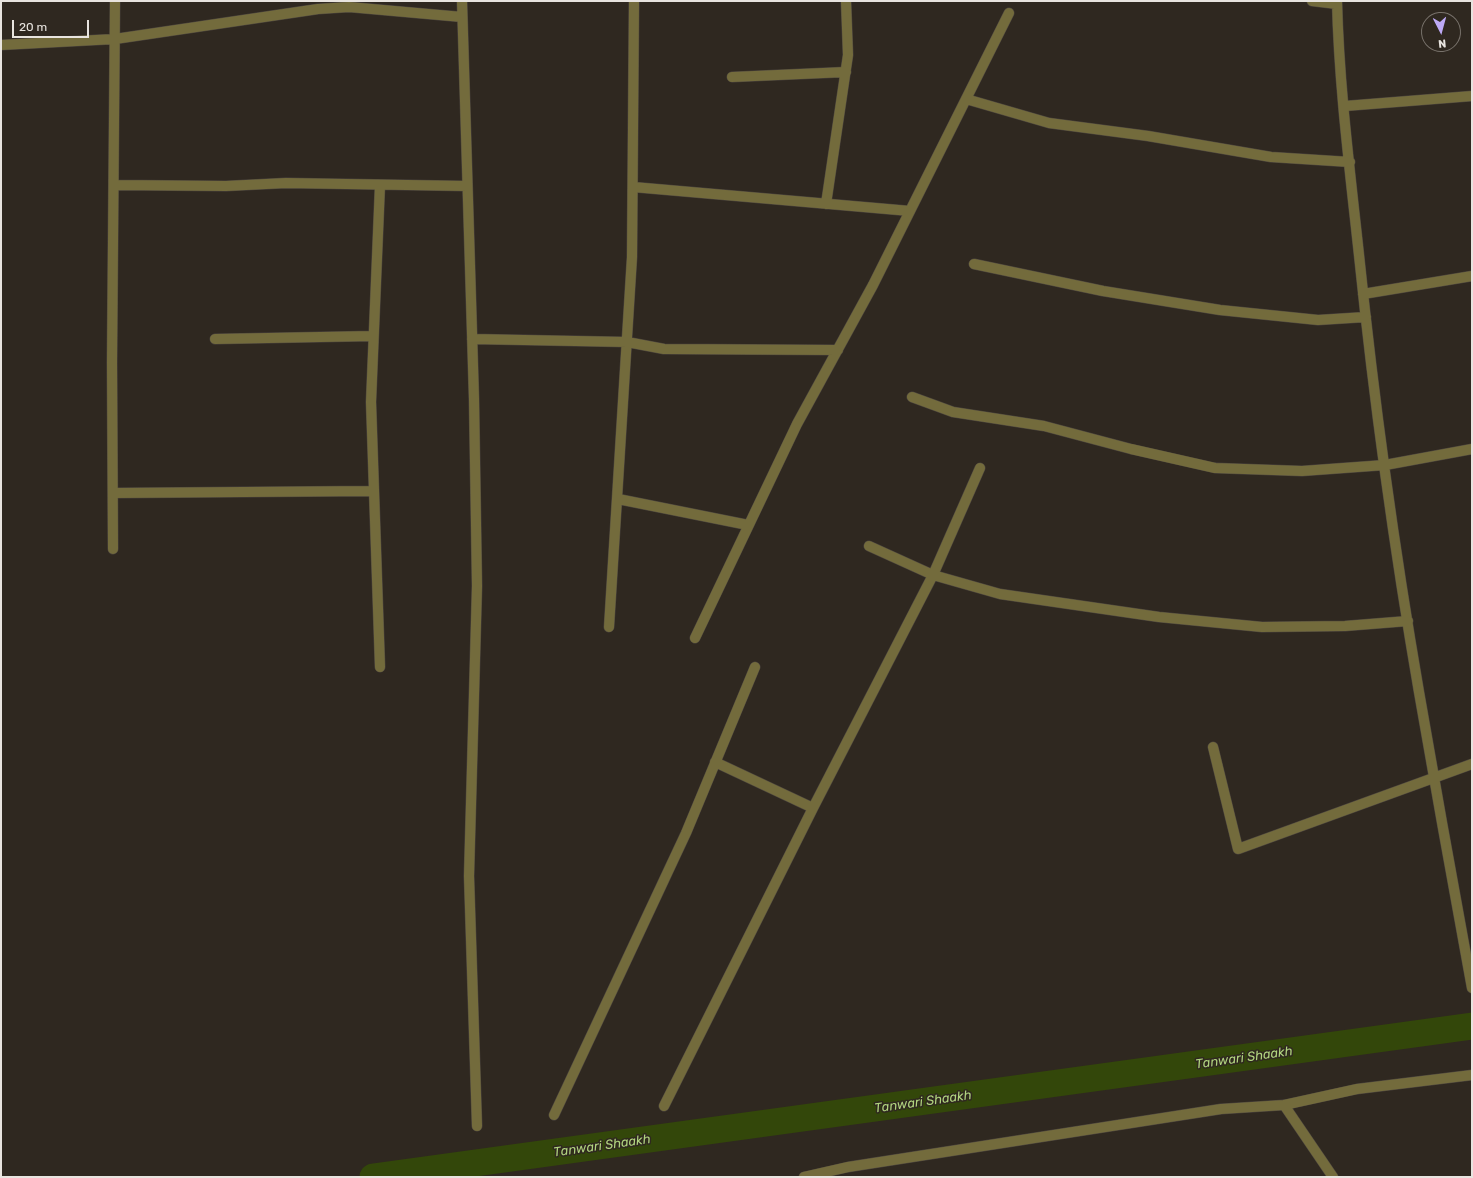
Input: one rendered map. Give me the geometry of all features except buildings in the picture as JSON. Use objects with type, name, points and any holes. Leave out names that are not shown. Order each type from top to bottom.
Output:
[{"type":"street","points":[[113,549],[112,362],[115,1]]},
{"type":"street","points":[[462,1],[472,339],[477,586],[469,876],[477,1126]]},
{"type":"street","points":[[609,627],[632,257],[634,1]]},
{"type":"street","points":[[826,204],[848,55],[846,1]]},
{"type":"street","points":[[1312,1],[1337,2],[1338,39],[1363,294],[1384,465],[1434,777],[1472,988]]},
{"type":"street","points":[[1,45],[115,38],[349,7],[462,17]]},
{"type":"street","points":[[695,638],[797,424],[838,350],[910,211],[1009,13]]},
{"type":"street","points":[[732,77],[846,72]]},
{"type":"street","points":[[1344,106],[1472,96]]},
{"type":"street","points":[[966,99],[1048,123],[1148,136],[1271,157],[1350,162]]},
{"type":"street","points":[[114,185],[226,186],[286,183],[467,186]]},
{"type":"street","points":[[380,185],[371,402],[380,667]]},
{"type":"street","points":[[633,187],[910,211]]},
{"type":"street","points":[[974,264],[1103,291],[1220,310],[1318,320],[1366,317]]},
{"type":"street","points":[[1363,294],[1472,276]]},
{"type":"street","points":[[215,339],[373,336]]},
{"type":"street","points":[[472,339],[627,342],[664,349],[838,350]]},
{"type":"street","points":[[912,397],[953,412],[1044,426],[1130,450],[1215,468],[1302,471],[1384,465],[1472,449]]},
{"type":"street","points":[[664,1106],[813,808],[933,575],[980,468]]},
{"type":"street","points":[[113,493],[374,491]]},
{"type":"street","points":[[618,499],[748,525]]},
{"type":"street","points":[[869,546],[933,575],[1000,594],[1159,617],[1262,626],[1345,626],[1408,621]]},
{"type":"street","points":[[554,1115],[686,833],[756,667]]},
{"type":"street","points":[[1213,747],[1238,849],[1472,764]]},
{"type":"street","points":[[715,762],[813,808]]},
{"type":"street","points":[[804,1177],[848,1167],[1221,1110],[1284,1105],[1357,1089],[1472,1075]]},
{"type":"street","points":[[1284,1105],[1334,1177]]},
{"type":"waterway","name":"Tanwari Shaakh","points":[[373,1177],[1472,1026]]}]
